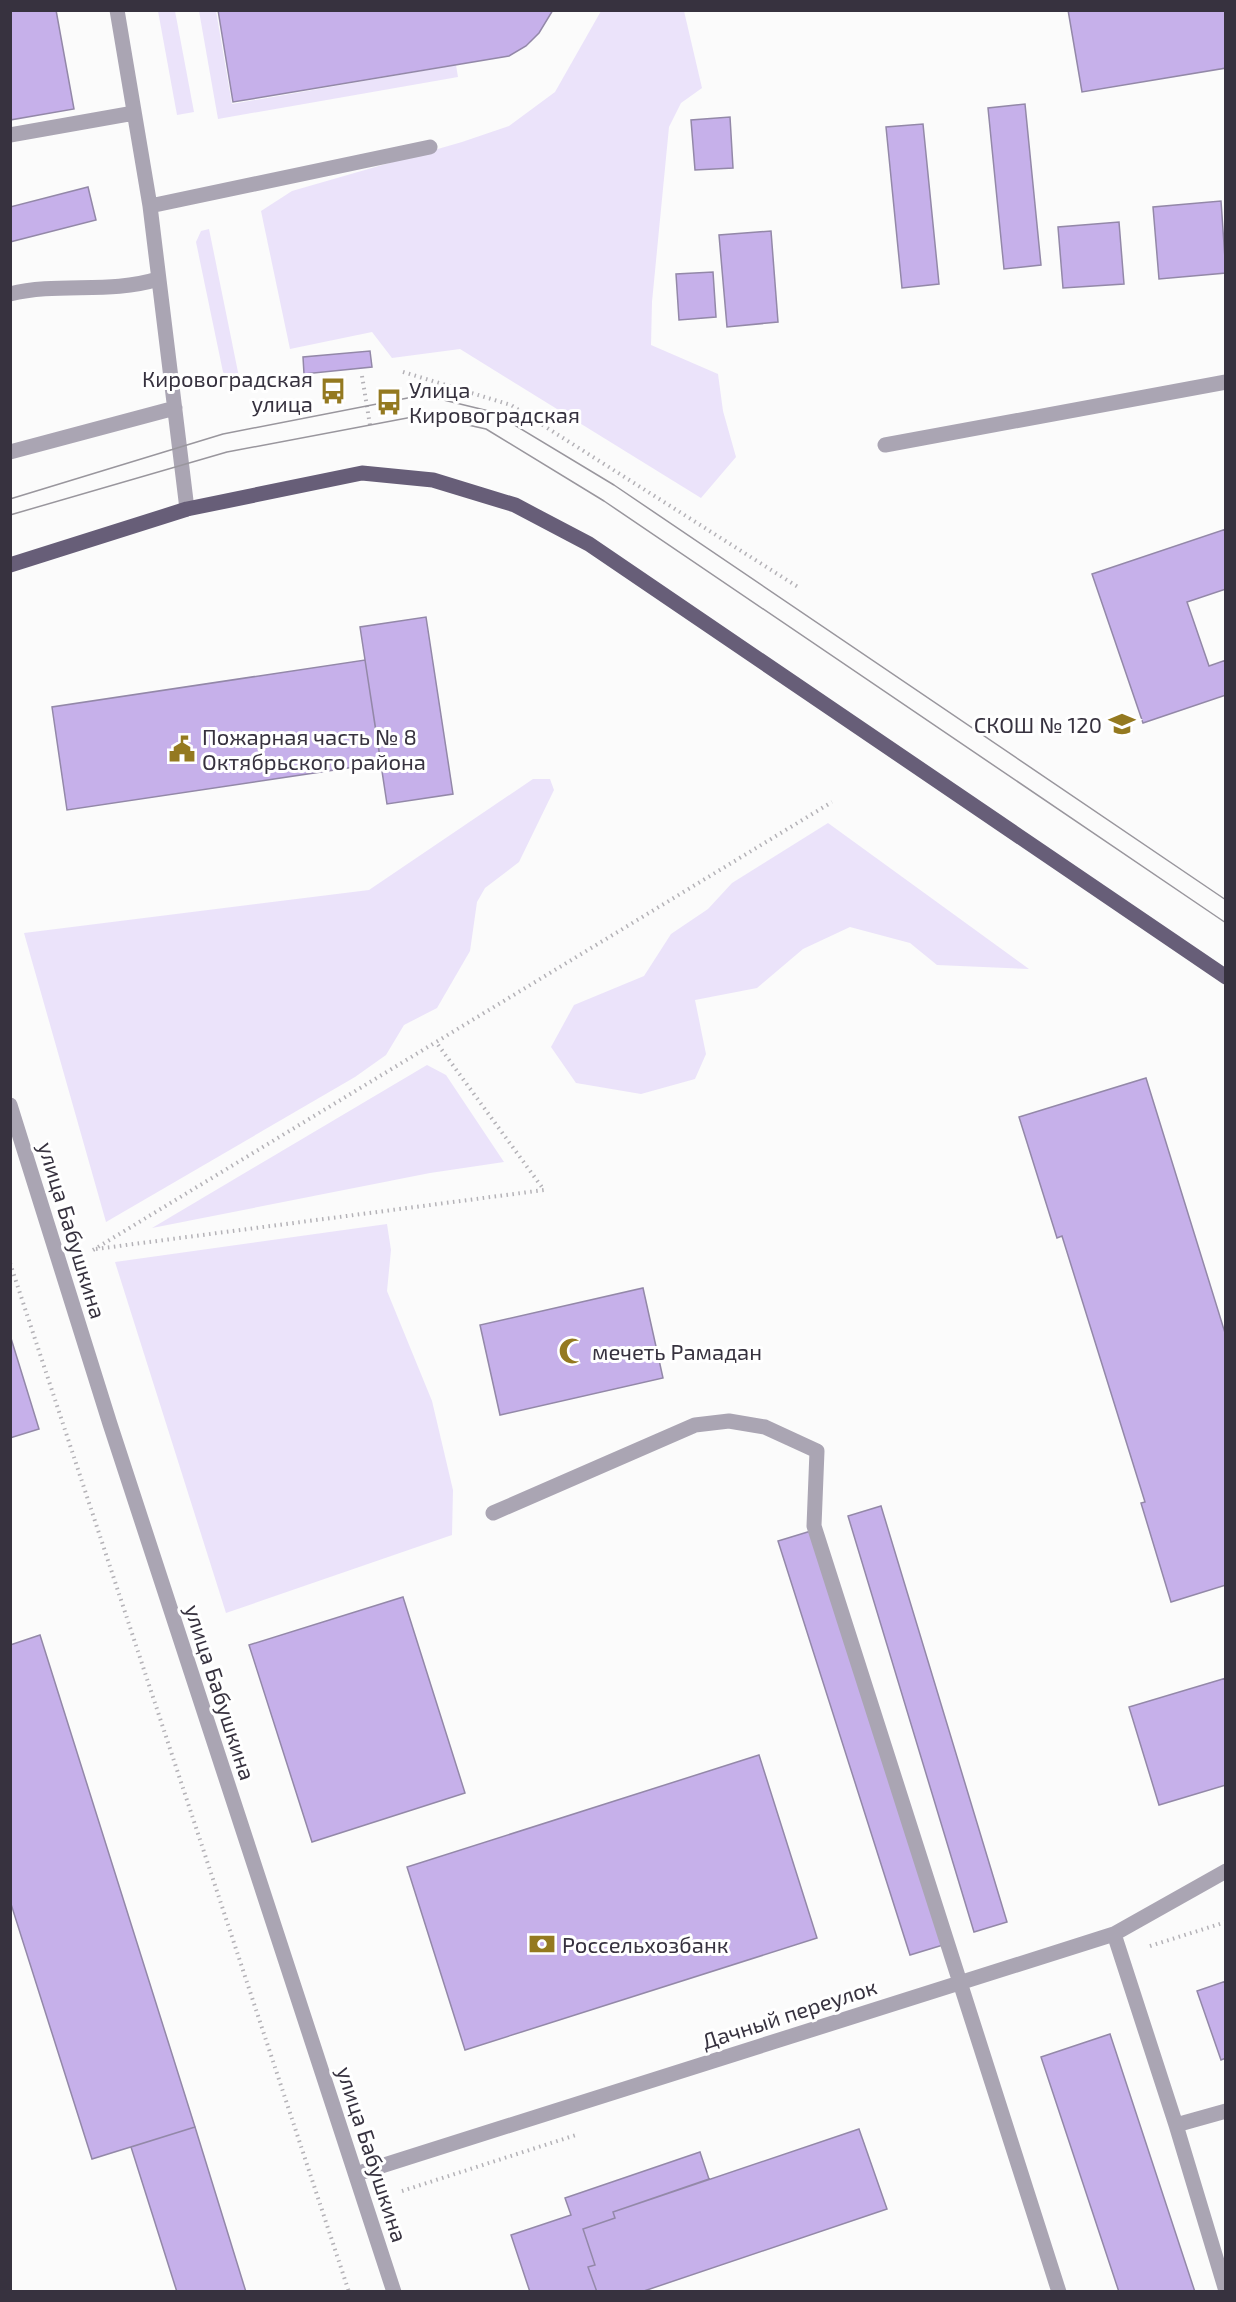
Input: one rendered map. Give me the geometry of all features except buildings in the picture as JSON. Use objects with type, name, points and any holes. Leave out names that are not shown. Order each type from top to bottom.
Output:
[{"type":"main road","points":[[10,565],[188,509],[362,472],[433,480],[515,505],[590,544],[1226,977]]},
{"type":"street","points":[[117,10],[150,206],[188,509]]},
{"type":"street","points":[[10,135],[134,113]]},
{"type":"street","points":[[150,206],[430,147]]},
{"type":"street","points":[[10,294],[28,290],[137,286],[158,279]]},
{"type":"street","points":[[885,445],[1226,382]]},
{"type":"street","points":[[10,452],[175,408]]},
{"type":"street","name":"улица Бабушкина","points":[[10,1105],[110,1424],[394,2292]]},
{"type":"street","points":[[493,1513],[695,1425],[729,1421],[765,1427],[817,1451],[814,1526],[1059,2292]]},
{"type":"street","name":"Дачный переулок","points":[[356,2174],[1114,1934],[1226,1871]]},
{"type":"street","points":[[1114,1934],[1226,2291]]},
{"type":"street","points":[[1176,2126],[1226,2111]]},
{"type":"path","points":[[403,372],[511,405],[798,587]]},
{"type":"path","points":[[362,376],[370,425]]},
{"type":"path","points":[[436,1042],[544,1190],[93,1250],[832,801]]},
{"type":"path","points":[[10,1263],[349,2292]]},
{"type":"shaded area","points":[[158,11],[175,11],[194,112],[177,115]]},
{"type":"shaded area","points":[[199,11],[216,11],[232,104],[456,65],[458,77],[218,119]]},
{"type":"shaded area","points":[[601,11],[684,11],[702,88],[681,103],[669,127],[652,302],[651,345],[718,374],[723,411],[736,457],[701,498],[460,349],[392,358],[372,332],[290,349],[261,211],[292,191],[462,142],[509,126],[555,92]]},
{"type":"shaded area","points":[[209,229],[239,377],[229,380],[223,372],[196,242],[201,231]]},
{"type":"shaded area","points":[[533,779],[550,779],[554,790],[519,862],[485,888],[477,902],[470,951],[437,1008],[404,1025],[386,1055],[355,1077],[106,1222],[24,933],[369,890]]},
{"type":"shaded area","points":[[828,823],[1029,969],[937,965],[910,943],[850,927],[803,949],[757,988],[695,1000],[706,1054],[695,1079],[641,1094],[576,1083],[551,1047],[574,1005],[644,976],[671,934],[708,909],[732,883]]},
{"type":"shaded area","points":[[427,1065],[446,1075],[504,1162],[430,1173],[152,1228]]},
{"type":"shaded area","points":[[387,1224],[391,1250],[387,1291],[432,1401],[453,1490],[452,1535],[226,1613],[115,1262]]},
{"type":"tram line","points":[[10,499],[223,434],[423,395],[493,412],[614,485],[1226,900]]},
{"type":"tram line","points":[[10,515],[227,452],[423,415],[486,429],[604,501],[1226,923]]},
{"type":"place","name":"Кировоградская улица","points":[[333,391]]},
{"type":"place","name":"Улица Кировоградская","points":[[389,402]]},
{"type":"place","name":"СКОШ № 120","points":[[1122,724]]},
{"type":"place","name":"Пожарная часть № 8 Октябрьского района","points":[[182,749]]},
{"type":"place","name":"мечеть Рамадан","points":[[572,1351]]},
{"type":"place","name":"Россельхозбанк","points":[[542,1944]]}]
